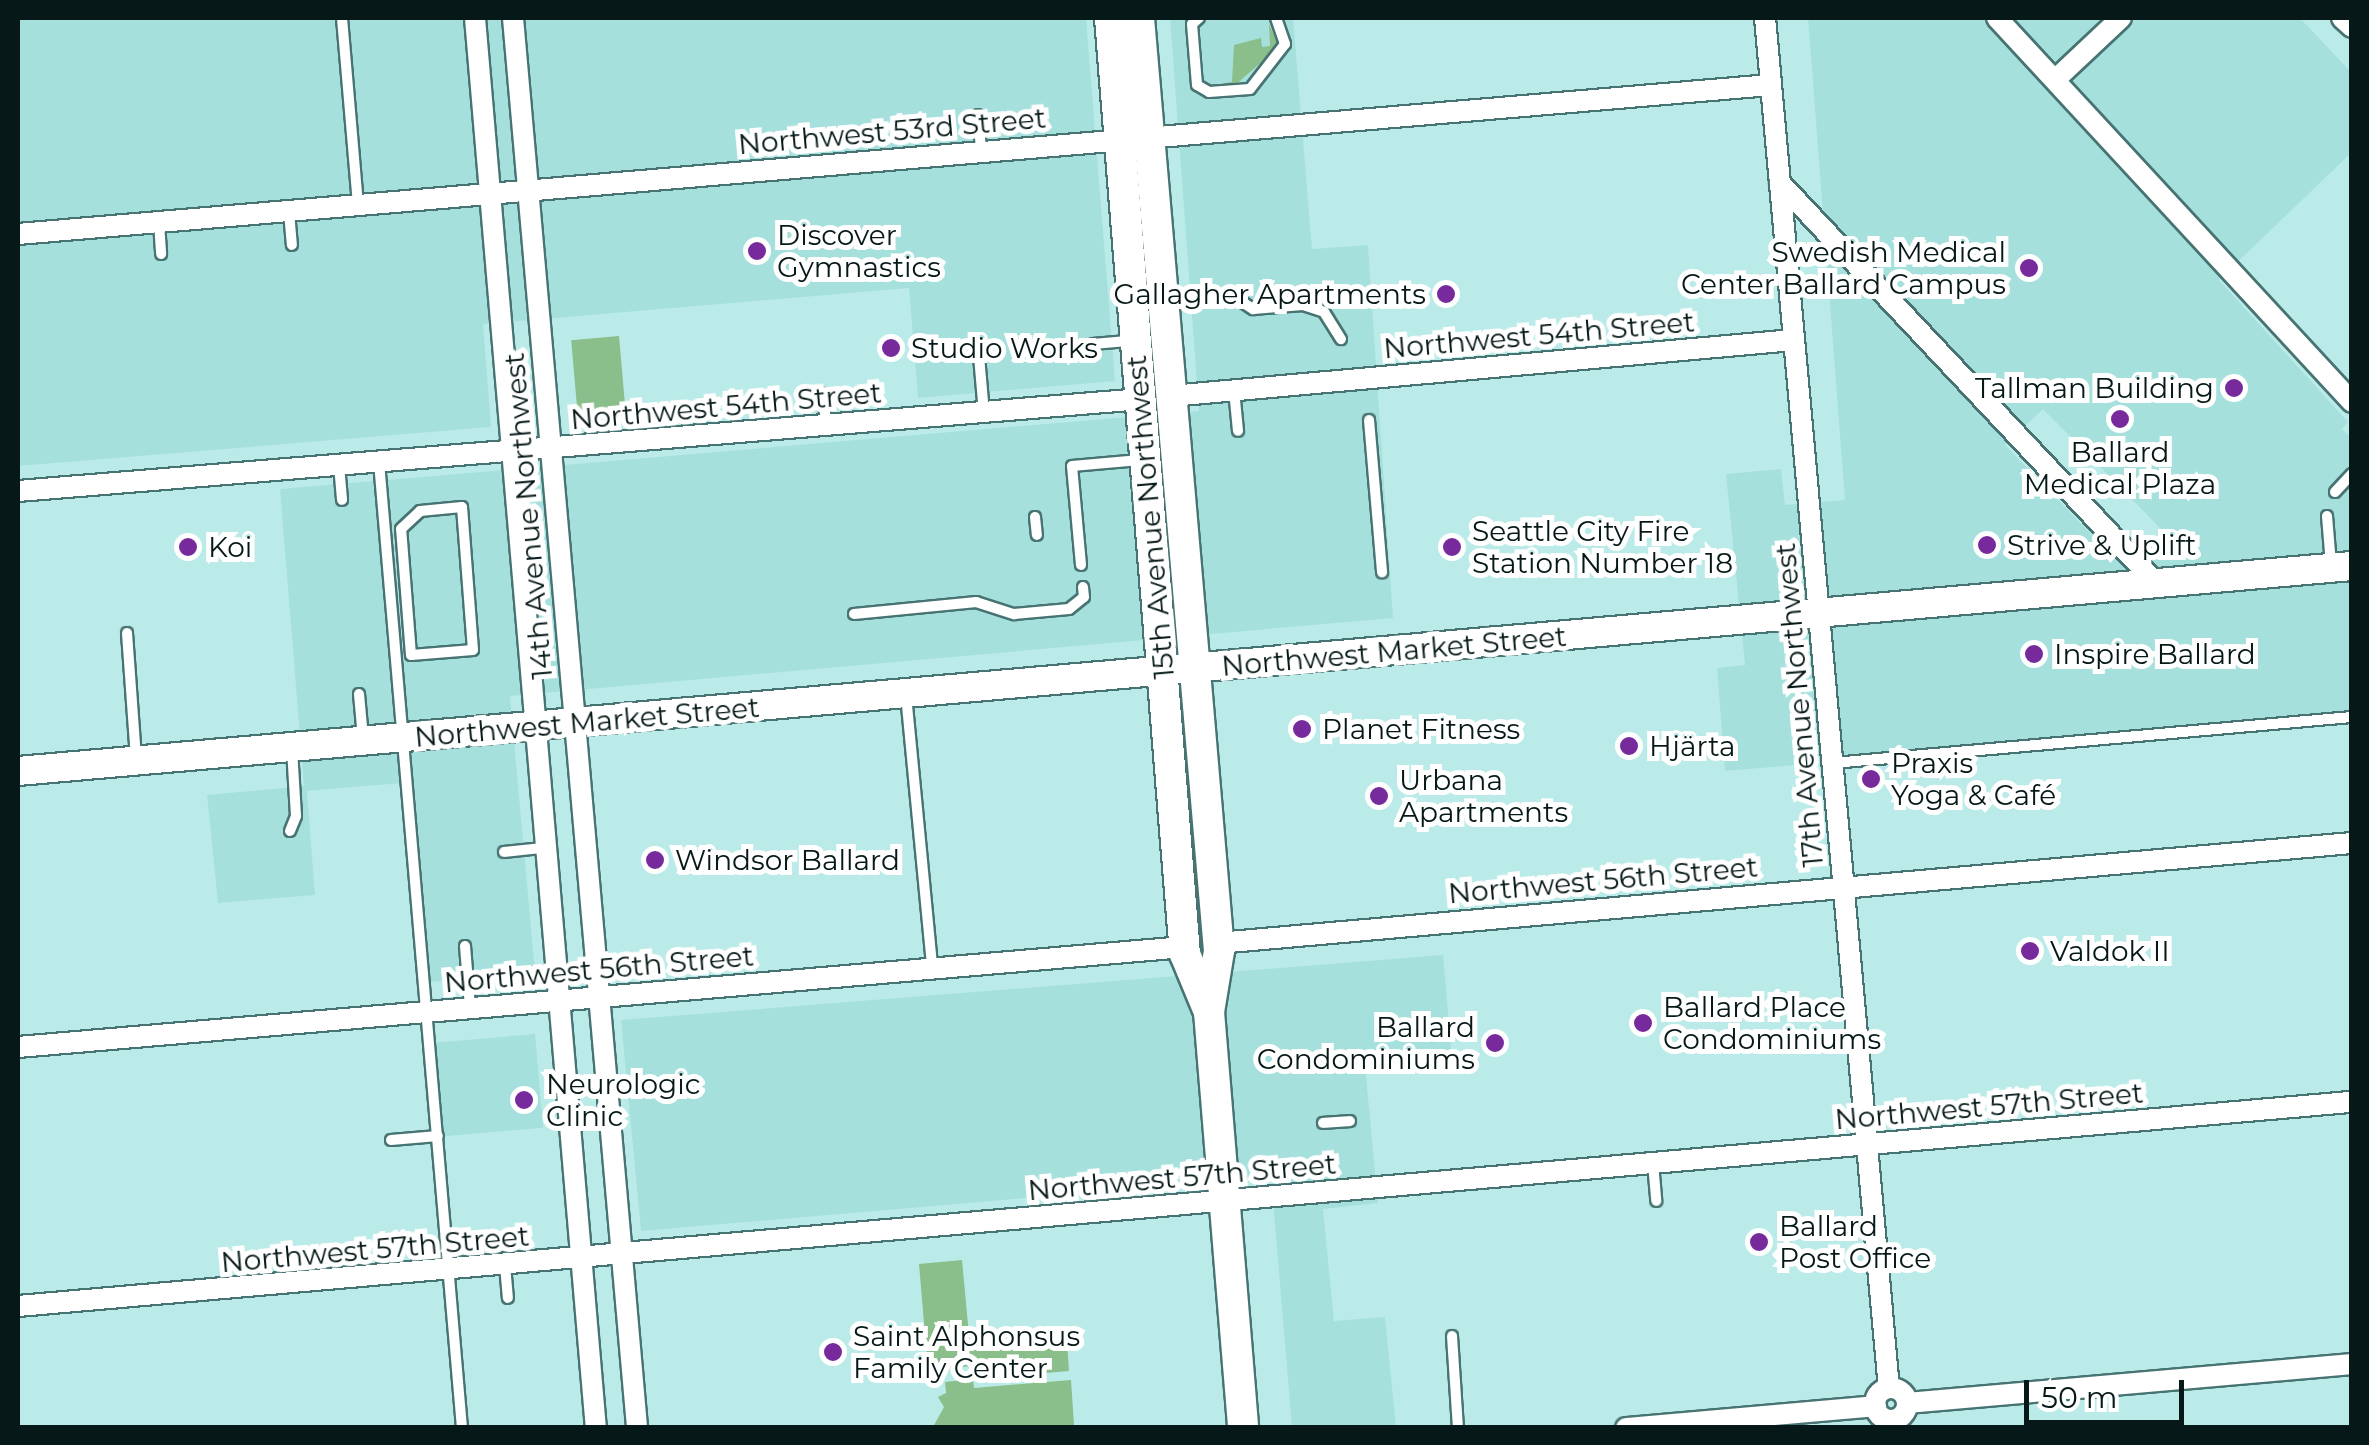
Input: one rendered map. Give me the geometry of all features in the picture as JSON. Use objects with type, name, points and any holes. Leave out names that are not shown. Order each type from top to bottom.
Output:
[{"type":"main road","name":"15th Avenue Northwest","points":[[1110,18],[1134,138],[1156,398],[1194,668],[1218,943],[1208,1012],[1242,1428]]},
{"type":"main road","name":"15th Avenue Northwest","points":[[1139,18],[1134,138],[1136,341],[1156,398],[1146,460],[1185,947],[1208,1012]]},
{"type":"main road","name":"Northwest Market Street","points":[[18,770],[2341,567]]},
{"type":"street","name":"14th Avenue Northwest","points":[[475,18],[514,451],[532,726],[596,1428]]},
{"type":"street","name":"14th Avenue Northwest","points":[[513,18],[637,1428]]},
{"type":"street","name":"17th Avenue Northwest","points":[[1765,18],[1889,1388]]},
{"type":"street","points":[[1997,18],[2352,402]]},
{"type":"street","points":[[2056,79],[2121,18]]},
{"type":"street","points":[[2342,18],[2352,27]]},
{"type":"street","name":"Northwest 53rd Street","points":[[18,234],[1771,86]]},
{"type":"street","points":[[1780,183],[2157,584]]},
{"type":"street","name":"Northwest 54th Street","points":[[18,491],[984,413],[1793,340]]},
{"type":"street","name":"Northwest 56th Street","points":[[1218,943],[2352,843]]},
{"type":"street","name":"Northwest 56th Street","points":[[18,1046],[1185,947]]},
{"type":"street","name":"Northwest 57th Street","points":[[18,1306],[2352,1102]]},
{"type":"street","points":[[1907,1404],[2352,1364]]},
{"type":"street","points":[[1626,1428],[1886,1418],[1904,1414],[1907,1404],[1902,1391],[1889,1388],[1878,1394],[1886,1418]]},
{"type":"lane","points":[[342,18],[358,205]]},
{"type":"lane","points":[[1199,18],[1192,24],[1197,85],[1209,92],[1250,89],[1285,44],[1276,18]]},
{"type":"lane","points":[[978,115],[981,152]]},
{"type":"lane","points":[[289,210],[292,245]]},
{"type":"lane","points":[[158,222],[161,254]]},
{"type":"lane","points":[[1235,296],[1253,309],[1302,305],[1324,312],[1340,338]]},
{"type":"lane","points":[[1093,344],[1136,341]]},
{"type":"lane","points":[[979,356],[984,413]]},
{"type":"lane","points":[[1234,390],[1238,431]]},
{"type":"lane","points":[[823,394],[826,426]]},
{"type":"lane","points":[[1369,420],[1382,572]]},
{"type":"lane","points":[[1081,565],[1072,466],[1146,460]]},
{"type":"lane","points":[[379,462],[462,1428]]},
{"type":"lane","points":[[339,465],[342,500]]},
{"type":"lane","points":[[2335,492],[2352,474]]},
{"type":"lane","points":[[462,507],[473,650],[411,655],[401,529],[420,510],[462,507]]},
{"type":"lane","points":[[2327,516],[2341,567]]},
{"type":"lane","points":[[1035,517],[1037,535]]},
{"type":"lane","points":[[854,614],[976,602],[1014,614],[1043,605],[1069,609],[1084,598],[1083,587]]},
{"type":"lane","points":[[127,633],[136,760]]},
{"type":"lane","points":[[360,694],[364,741]]},
{"type":"lane","points":[[906,694],[932,968]]},
{"type":"lane","points":[[1832,763],[2352,717]]},
{"type":"lane","points":[[290,831],[296,816],[292,747]]},
{"type":"lane","points":[[504,852],[543,848]]},
{"type":"lane","points":[[465,946],[470,1007]]},
{"type":"lane","points":[[1323,1123],[1350,1121]]},
{"type":"lane","points":[[391,1140],[438,1136]]},
{"type":"lane","points":[[1653,1163],[1656,1202]]},
{"type":"lane","points":[[505,1266],[508,1298]]},
{"type":"lane","points":[[1452,1336],[1458,1428]]},
{"type":"shaded area","points":[[18,18],[1086,18],[1115,381],[918,398],[909,288],[483,324],[491,427],[18,466]]},
{"type":"shaded area","points":[[1170,18],[1293,18],[1312,249],[1368,245],[1393,618],[510,696],[535,972],[420,983],[402,783],[307,791],[315,895],[218,903],[207,795],[304,786],[280,489],[1199,411]]},
{"type":"shaded area","points":[[1808,18],[2300,18],[2351,72],[2351,153],[2219,280],[2348,422],[2342,429],[2352,439],[2351,717],[1725,771],[1717,668],[1745,665],[1726,474],[1781,469],[1785,505],[1845,500]],"holes":[[[2043,409],[2168,537],[2099,542],[2005,445]]]},
{"type":"shaded area","points":[[1443,955],[1452,1058],[1365,1065],[1378,1203],[1323,1209],[1334,1321],[1385,1317],[1396,1427],[1292,1427],[1271,1177],[641,1231],[621,1020]]},
{"type":"shaded area","points":[[535,1034],[543,1128],[434,1137],[425,1044]]},
{"type":"green space","points":[[1269,24],[1279,47],[1235,85],[1209,86],[1232,82],[1234,45],[1261,38],[1262,47],[1270,46]]},
{"type":"green space","points":[[619,336],[626,412],[578,416],[571,340]]},
{"type":"green space","points":[[962,1260],[969,1335],[1066,1327],[1069,1371],[973,1379],[972,1366],[928,1370],[919,1264]]},
{"type":"green space","points":[[973,1379],[974,1388],[1071,1380],[1074,1425],[933,1427],[944,1407],[938,1397],[946,1393],[945,1382]]},
{"type":"place","name":"Discover Gymnastics","points":[[757,251]]},
{"type":"place","name":"Swedish Medical Center Ballard Campus","points":[[2029,268]]},
{"type":"place","name":"Gallagher Apartments","points":[[1446,294]]},
{"type":"place","name":"Studio Works","points":[[891,348]]},
{"type":"place","name":"Tallman Building","points":[[2234,388]]},
{"type":"place","name":"Ballard Medical Plaza","points":[[2120,419]]},
{"type":"place","name":"Strive & Uplift","points":[[1987,545]]},
{"type":"place","name":"Koi","points":[[188,547]]},
{"type":"place","name":"Seattle City Fire Station Number 18","points":[[1452,547]]},
{"type":"place","name":"Inspire Ballard","points":[[2034,654]]},
{"type":"place","name":"Planet Fitness","points":[[1302,729]]},
{"type":"place","name":"Hjärta","points":[[1629,746]]},
{"type":"place","name":"Praxis Yoga & Café","points":[[1871,779]]},
{"type":"place","name":"Urbana Apartments","points":[[1379,796]]},
{"type":"place","name":"Windsor Ballard","points":[[655,860]]},
{"type":"place","name":"Valdok II","points":[[2030,951]]},
{"type":"place","name":"Ballard Place Condominiums","points":[[1643,1023]]},
{"type":"place","name":"Ballard Condominiums","points":[[1495,1043]]},
{"type":"place","name":"Neurologic Clinic","points":[[524,1100]]},
{"type":"place","name":"Ballard Post Office","points":[[1759,1242]]},
{"type":"place","name":"Saint Alphonsus Family Center","points":[[833,1352]]}]
